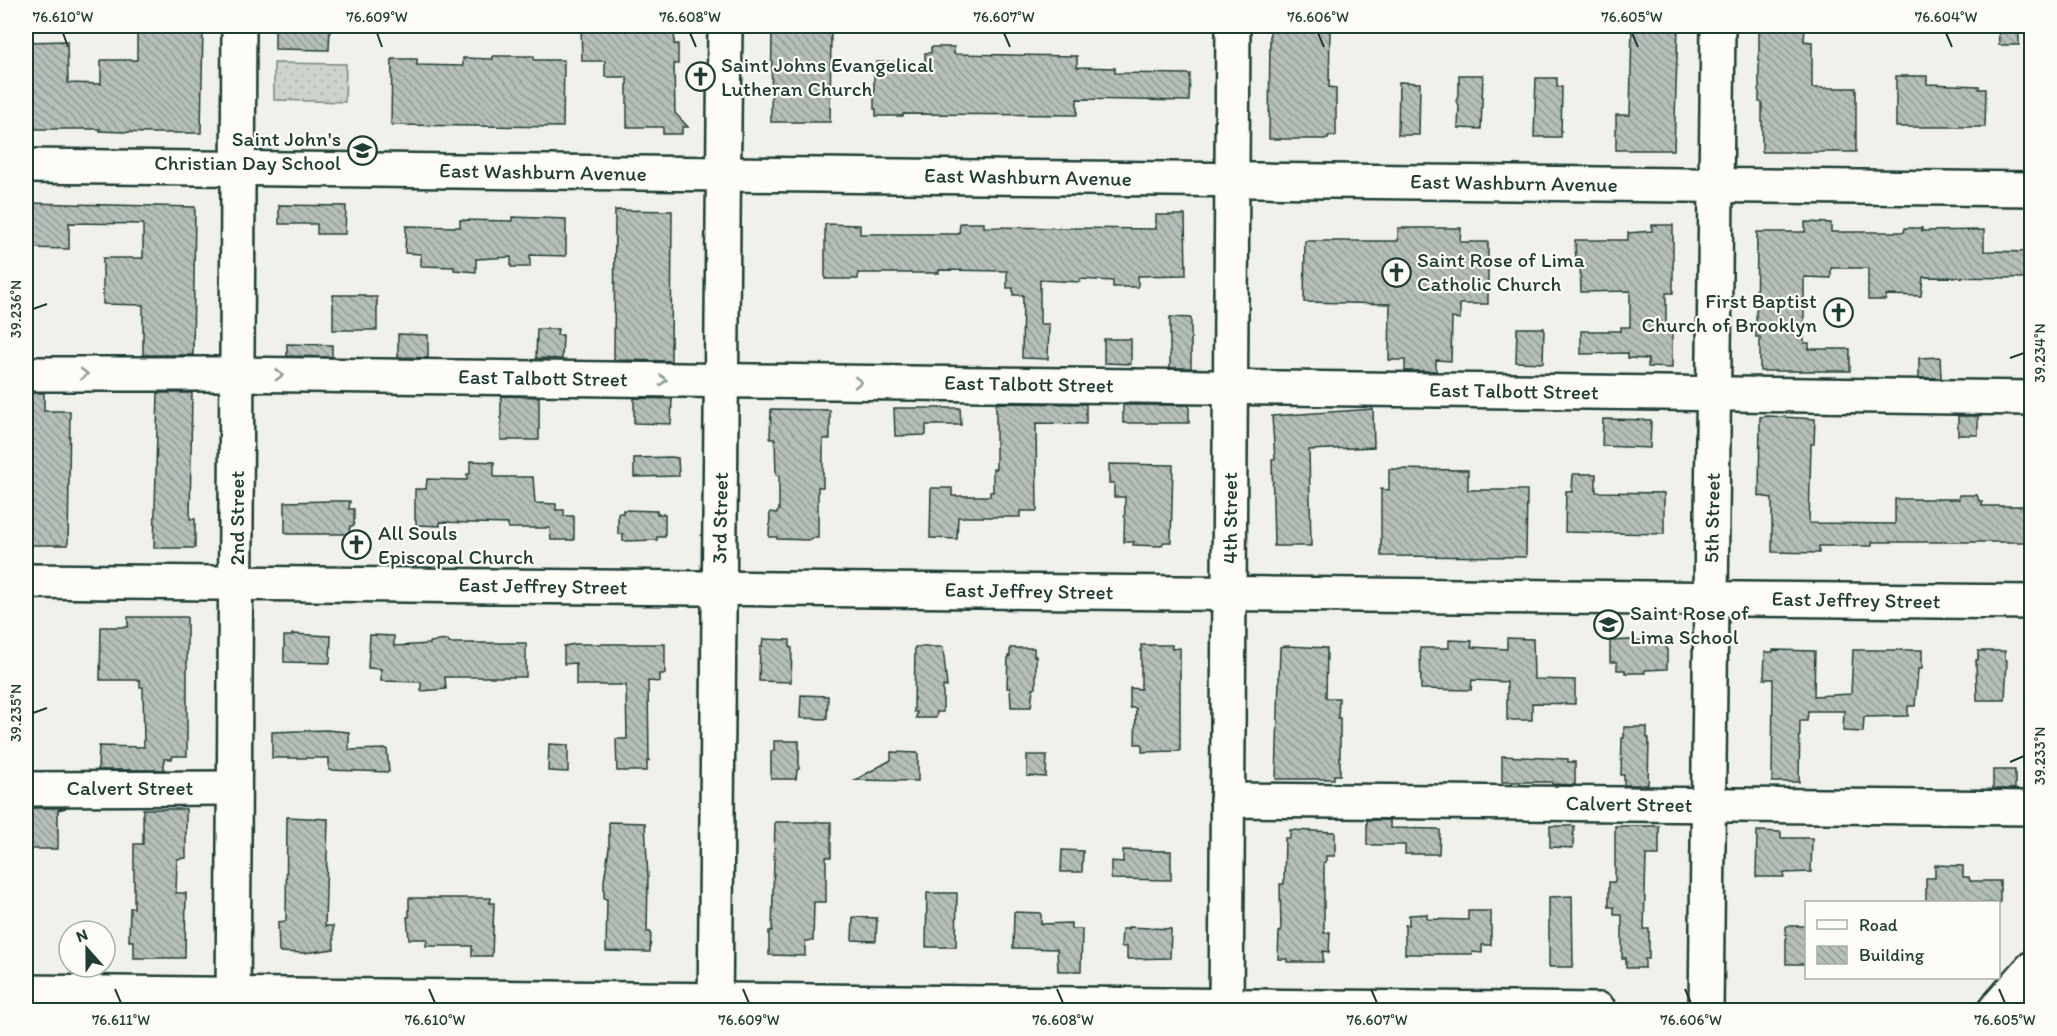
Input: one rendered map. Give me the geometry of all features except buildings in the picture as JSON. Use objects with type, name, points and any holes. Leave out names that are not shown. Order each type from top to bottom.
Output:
[{"type":"street","name":"2nd Street","points":[[233,1002],[239,26]]},
{"type":"street","name":"3rd Street","points":[[715,1005],[725,26]]},
{"type":"street","name":"4th Street","points":[[1226,1008],[1233,26]]},
{"type":"street","name":"5th Street","points":[[1706,1011],[1718,26]]},
{"type":"street","name":"East Washburn Avenue","points":[[26,166],[2031,189]]},
{"type":"street","name":"East Talbott Street","points":[[26,374],[237,374],[2031,398]]},
{"type":"street","name":"East Jeffrey Street","points":[[26,581],[2031,602]]},
{"type":"street","name":"Calvert Street","points":[[26,789],[234,788]]},
{"type":"street","name":"Calvert Street","points":[[1227,800],[2031,808]]},
{"type":"street","points":[[1995,1011],[2031,968]]},
{"type":"street","points":[[26,992],[233,1002],[1599,1011]]},
{"type":"shaded area","points":[[274,63],[346,64],[345,102],[274,100]]},
{"type":"place","name":"Saint Johns Evangelical Lutheran Church","points":[[700,77]]},
{"type":"place","name":"Saint John's Christian Day School","points":[[362,151]]},
{"type":"place","name":"Saint Rose of Lima Catholic Church","points":[[1396,272]]},
{"type":"place","name":"First Baptist Church of Brooklyn","points":[[1838,313]]},
{"type":"place","name":"All Souls Episcopal Church","points":[[357,545]]},
{"type":"place","name":"Saint Rose of Lima School","points":[[1609,625]]}]
